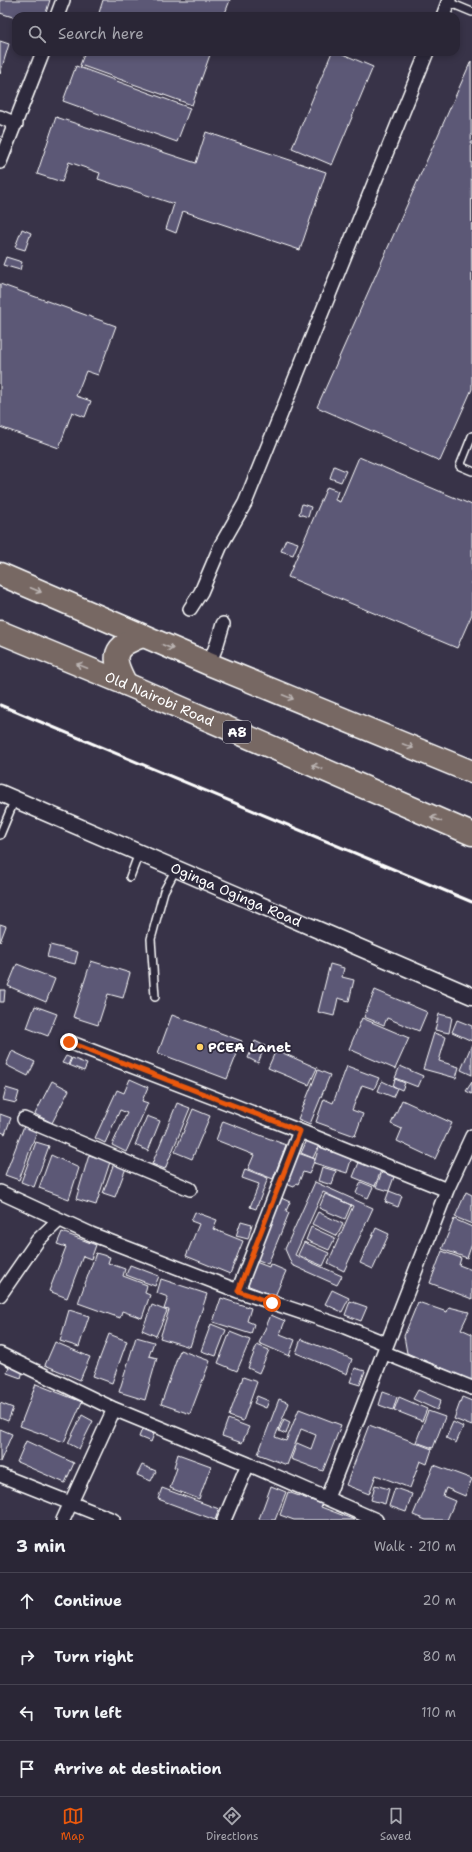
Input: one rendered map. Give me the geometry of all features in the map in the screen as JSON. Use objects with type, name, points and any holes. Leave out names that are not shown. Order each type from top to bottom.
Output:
[{"type":"highway","points":[[0,574],[209,664],[472,772]]},
{"type":"highway","name":"Old Nairobi Road","points":[[0,632],[126,684],[472,834]]},
{"type":"highway","points":[[126,684],[118,666],[117,655],[122,646],[143,636]]},
{"type":"street","points":[[58,12],[63,0]]},
{"type":"street","points":[[445,12],[449,1]]},
{"type":"street","points":[[0,162],[42,56]]},
{"type":"street","points":[[190,609],[201,592],[221,545],[245,503],[426,56]]},
{"type":"street","points":[[0,117],[16,124]]},
{"type":"street","points":[[209,664],[223,624]]},
{"type":"street","name":"Oginga Oginga Road","points":[[0,793],[13,803],[138,857],[472,996]]},
{"type":"street","points":[[69,1042],[448,1190]]},
{"type":"street","points":[[24,1119],[190,1189]]},
{"type":"street","points":[[238,1291],[300,1131]]},
{"type":"street","points":[[327,1498],[448,1190],[472,1136]]},
{"type":"street","points":[[0,1192],[59,1220],[238,1291],[345,1327],[386,1349],[472,1388]]},
{"type":"street","points":[[0,1295],[38,1240],[59,1220]]},
{"type":"street","points":[[0,1354],[114,1409],[248,1464],[376,1520]]},
{"type":"street","points":[[63,1520],[114,1409]]},
{"type":"street","points":[[224,1520],[248,1464]]},
{"type":"street","points":[[0,1475],[113,1520]]},
{"type":"lane","points":[[449,1],[472,12]]},
{"type":"lane","points":[[472,436],[460,466],[472,471]]},
{"type":"lane","points":[[0,835],[13,803]]},
{"type":"lane","points":[[130,875],[138,857]]},
{"type":"lane","points":[[155,997],[151,940],[167,887],[174,872]]},
{"type":"building","points":[[0,0],[50,0],[46,12],[12,12],[12,17],[0,13]]},
{"type":"building","points":[[103,0],[230,0],[226,12],[99,12]]},
{"type":"building","points":[[0,41],[9,44],[0,74]]},
{"type":"building","points":[[83,56],[210,56],[192,105],[80,65]]},
{"type":"building","points":[[330,56],[347,56],[373,67],[332,165],[292,148]]},
{"type":"building","points":[[471,61],[472,389],[440,461],[317,407]]},
{"type":"building","points":[[76,66],[190,108],[177,142],[63,101]]},
{"type":"building","points":[[56,117],[196,163],[206,132],[326,172],[300,250],[183,211],[176,233],[166,229],[174,204],[98,179],[100,173],[69,162],[62,182],[37,174]]},
{"type":"building","points":[[22,229],[31,233],[25,250],[15,247]]},
{"type":"building","points":[[6,257],[22,262],[20,270],[3,265]]},
{"type":"building","points":[[0,284],[116,326],[98,375],[86,371],[76,396],[91,401],[85,417],[72,412],[59,448],[0,427]]},
{"type":"building","points":[[359,457],[472,505],[472,614],[457,648],[288,577],[327,487],[338,491],[335,500],[340,502]]},
{"type":"building","points":[[334,466],[346,471],[341,482],[330,478]]},
{"type":"building","points":[[302,504],[311,507],[308,517],[299,514]]},
{"type":"building","points":[[286,539],[298,543],[293,555],[281,551]]},
{"type":"building","points":[[0,924],[6,926],[0,942]]},
{"type":"building","points":[[50,945],[78,952],[75,964],[47,957]]},
{"type":"building","points":[[91,961],[130,973],[123,998],[108,994],[98,1025],[73,1017]]},
{"type":"building","points":[[17,964],[55,979],[46,1002],[8,986]]},
{"type":"building","points":[[330,964],[344,968],[342,977],[354,980],[349,1001],[338,998],[334,1016],[318,1012]]},
{"type":"building","points":[[0,990],[5,990],[4,1002],[0,1002]]},
{"type":"building","points":[[375,990],[427,1012],[419,1031],[387,1018],[384,1025],[364,1017]]},
{"type":"building","points":[[35,1006],[57,1014],[48,1036],[27,1028]]},
{"type":"building","points":[[439,1014],[452,1017],[449,1033],[435,1030]]},
{"type":"building","name":"PCEA Lanet","points":[[172,1015],[242,1041],[227,1079],[158,1053]]},
{"type":"building","points":[[362,1018],[409,1038],[395,1069],[349,1049]]},
{"type":"building","points":[[457,1020],[472,1026],[472,1041],[452,1032]]},
{"type":"building","points":[[434,1033],[446,1037],[439,1061],[459,1067],[456,1078],[423,1069]]},
{"type":"building","points":[[255,1041],[265,1046],[258,1063],[248,1058]]},
{"type":"building","points":[[472,1044],[472,1075],[461,1070]]},
{"type":"building","points":[[276,1050],[317,1068],[309,1085],[268,1068]]},
{"type":"building","points":[[12,1051],[35,1062],[28,1076],[6,1065]]},
{"type":"building","points":[[66,1056],[71,1058],[68,1065],[62,1063]]},
{"type":"building","points":[[72,1058],[87,1064],[84,1071],[69,1065]]},
{"type":"building","points":[[347,1066],[379,1078],[374,1089],[362,1085],[352,1110],[363,1114],[355,1136],[316,1122],[324,1099],[333,1103]]},
{"type":"building","points":[[400,1066],[423,1076],[418,1087],[395,1078]]},
{"type":"building","points":[[318,1070],[330,1075],[310,1124],[298,1119]]},
{"type":"building","points":[[130,1079],[148,1087],[142,1101],[148,1103],[126,1152],[112,1145],[127,1113],[120,1110],[105,1143],[95,1138],[117,1090],[124,1093]]},
{"type":"building","points":[[395,1079],[405,1083],[402,1090],[393,1086]]},
{"type":"building","points":[[52,1081],[69,1090],[52,1123],[35,1114]]},
{"type":"building","points":[[382,1081],[397,1088],[393,1097],[378,1091]]},
{"type":"building","points":[[472,1082],[472,1094],[466,1091]]},
{"type":"building","points":[[6,1088],[19,1092],[16,1103],[3,1100]]},
{"type":"building","points":[[402,1100],[452,1123],[435,1159],[397,1141],[402,1129],[391,1124]]},
{"type":"building","points":[[177,1103],[190,1108],[165,1169],[152,1164]]},
{"type":"building","points":[[193,1109],[210,1116],[192,1159],[175,1152]]},
{"type":"building","points":[[0,1114],[11,1118],[5,1134],[0,1131]]},
{"type":"building","points":[[147,1116],[160,1121],[148,1151],[135,1145]]},
{"type":"building","points":[[223,1121],[286,1145],[273,1179],[248,1169],[254,1155],[216,1140]]},
{"type":"building","points":[[24,1126],[37,1131],[19,1180],[5,1175]]},
{"type":"building","points":[[308,1138],[320,1143],[313,1158],[301,1153]]},
{"type":"building","points":[[36,1142],[49,1146],[34,1187],[21,1182]]},
{"type":"building","points":[[319,1147],[352,1157],[347,1173],[314,1163]]},
{"type":"building","points":[[298,1153],[315,1159],[309,1174],[303,1172],[298,1184],[296,1183],[294,1187],[286,1184]]},
{"type":"building","points":[[51,1155],[79,1168],[69,1199],[39,1188]]},
{"type":"building","points":[[89,1155],[110,1162],[96,1205],[76,1199]]},
{"type":"building","points":[[360,1160],[382,1168],[375,1186],[353,1177]]},
{"type":"building","points":[[114,1163],[126,1168],[115,1197],[103,1193]]},
{"type":"building","points":[[322,1167],[336,1171],[332,1185],[318,1181]]},
{"type":"building","points":[[245,1169],[268,1178],[256,1209],[250,1207],[259,1184],[242,1178]]},
{"type":"building","points":[[382,1172],[394,1177],[389,1191],[376,1187]]},
{"type":"building","points":[[315,1182],[373,1208],[344,1271],[328,1263],[353,1206],[323,1192],[295,1255],[342,1276],[337,1285],[292,1265],[285,1249]]},
{"type":"building","points":[[361,1182],[373,1187],[368,1198],[356,1193]]},
{"type":"building","points":[[389,1191],[402,1196],[398,1207],[385,1202]]},
{"type":"building","points":[[466,1192],[472,1195],[472,1224],[455,1217]]},
{"type":"building","points":[[325,1194],[351,1205],[345,1219],[319,1208]]},
{"type":"building","points":[[279,1197],[290,1202],[286,1211],[289,1213],[268,1264],[254,1258]]},
{"type":"building","points":[[195,1212],[217,1220],[213,1229],[243,1241],[230,1274],[186,1256],[199,1224],[191,1221]]},
{"type":"building","points":[[318,1212],[343,1224],[337,1236],[312,1224]]},
{"type":"building","points":[[454,1219],[472,1227],[472,1244],[467,1258],[442,1249]]},
{"type":"building","points":[[241,1221],[252,1224],[248,1239],[236,1236]]},
{"type":"building","points":[[311,1227],[335,1238],[329,1250],[306,1240]]},
{"type":"building","points":[[376,1228],[389,1234],[373,1269],[360,1263]]},
{"type":"building","points":[[62,1232],[96,1245],[91,1259],[83,1256],[67,1298],[49,1291],[66,1247],[57,1244]]},
{"type":"building","points":[[304,1242],[329,1253],[323,1266],[298,1255]]},
{"type":"building","points":[[442,1251],[461,1258],[459,1265],[472,1270],[472,1299],[430,1283]]},
{"type":"building","points":[[96,1253],[110,1257],[108,1263],[125,1269],[123,1276],[147,1285],[145,1293],[150,1295],[142,1318],[122,1311],[120,1318],[78,1303]]},
{"type":"building","points":[[253,1261],[269,1267],[270,1264],[286,1271],[275,1296],[244,1284]]},
{"type":"building","points":[[130,1265],[159,1276],[155,1286],[126,1275]]},
{"type":"building","points":[[161,1279],[207,1294],[190,1347],[160,1338],[169,1310],[164,1309],[168,1297],[157,1293]]},
{"type":"building","points":[[332,1290],[349,1298],[342,1312],[325,1304]]},
{"type":"building","points":[[221,1298],[251,1308],[247,1321],[254,1324],[251,1334],[213,1322]]},
{"type":"building","points":[[350,1301],[367,1307],[361,1321],[345,1315]]},
{"type":"building","points":[[418,1302],[447,1312],[449,1307],[469,1312],[461,1329],[472,1334],[472,1381],[407,1353],[404,1336]]},
{"type":"building","points":[[152,1305],[167,1311],[156,1336],[142,1330]]},
{"type":"building","points":[[69,1310],[89,1316],[79,1347],[60,1341]]},
{"type":"building","points":[[271,1315],[285,1321],[280,1334],[295,1340],[289,1356],[259,1343]]},
{"type":"building","points":[[211,1324],[226,1330],[216,1356],[201,1351]]},
{"type":"building","points":[[230,1332],[250,1340],[237,1371],[218,1363]]},
{"type":"building","points":[[109,1334],[127,1341],[112,1383],[93,1376]]},
{"type":"building","points":[[136,1337],[154,1342],[149,1356],[157,1358],[145,1400],[119,1392]]},
{"type":"building","points":[[301,1339],[352,1359],[347,1374],[296,1353]]},
{"type":"building","points":[[55,1342],[90,1357],[80,1380],[45,1365]]},
{"type":"building","points":[[257,1345],[269,1350],[259,1373],[248,1368]]},
{"type":"building","points":[[180,1350],[210,1361],[190,1414],[161,1404]]},
{"type":"building","points":[[9,1366],[23,1371],[21,1378],[7,1373]]},
{"type":"building","points":[[355,1368],[365,1371],[360,1385],[350,1382]]},
{"type":"building","points":[[243,1377],[257,1382],[243,1421],[229,1416]]},
{"type":"building","points":[[36,1384],[82,1402],[64,1442],[20,1426]]},
{"type":"building","points":[[418,1390],[441,1400],[437,1410],[413,1399]]},
{"type":"building","points":[[383,1392],[397,1397],[393,1410],[379,1405]]},
{"type":"building","points":[[257,1396],[269,1401],[266,1408],[254,1403]]},
{"type":"building","points":[[399,1397],[427,1409],[422,1421],[394,1410]]},
{"type":"building","points":[[462,1397],[472,1401],[472,1426],[454,1419]]},
{"type":"building","points":[[279,1399],[289,1403],[275,1437],[286,1441],[299,1409],[341,1425],[323,1471],[291,1459],[297,1443],[311,1449],[316,1435],[301,1429],[287,1465],[258,1454]]},
{"type":"building","points":[[0,1403],[13,1408],[8,1421],[0,1418]]},
{"type":"building","points":[[428,1411],[445,1417],[433,1448],[416,1442]]},
{"type":"building","points":[[82,1415],[93,1421],[79,1449],[68,1443]]},
{"type":"building","points":[[228,1419],[249,1427],[242,1443],[222,1436]]},
{"type":"building","points":[[284,1419],[290,1422],[286,1434],[279,1431]]},
{"type":"building","points":[[453,1422],[463,1427],[456,1443],[446,1438]]},
{"type":"building","points":[[369,1425],[432,1449],[427,1464],[420,1461],[410,1488],[376,1475],[369,1494],[346,1485]]},
{"type":"building","points":[[0,1429],[12,1434],[0,1462]]},
{"type":"building","points":[[142,1429],[154,1434],[151,1442],[139,1437]]},
{"type":"building","points":[[26,1441],[74,1463],[65,1483],[17,1462]]},
{"type":"building","points":[[178,1454],[211,1466],[199,1499],[170,1488],[177,1468],[174,1467]]},
{"type":"building","points":[[142,1465],[156,1471],[151,1481],[137,1475]]},
{"type":"building","points":[[434,1465],[472,1479],[465,1496],[446,1488],[443,1496],[455,1501],[447,1520],[426,1520],[413,1515]]},
{"type":"building","points":[[375,1485],[389,1489],[385,1504],[371,1500]]},
{"type":"building","points":[[271,1486],[286,1492],[275,1520],[260,1520],[259,1519]]},
{"type":"building","points":[[162,1488],[219,1509],[215,1520],[158,1499]]},
{"type":"building","points":[[395,1488],[412,1494],[406,1512],[389,1506]]},
{"type":"building","points":[[288,1492],[322,1504],[321,1507],[355,1520],[294,1520],[280,1515]]},
{"type":"railway","points":[[0,705],[472,902]]},
{"type":"place","name":"PCEA Lanet","points":[[200,1047]]},
{"type":"route","points":[[69,1042],[300,1131],[238,1291],[272,1303]]}]
